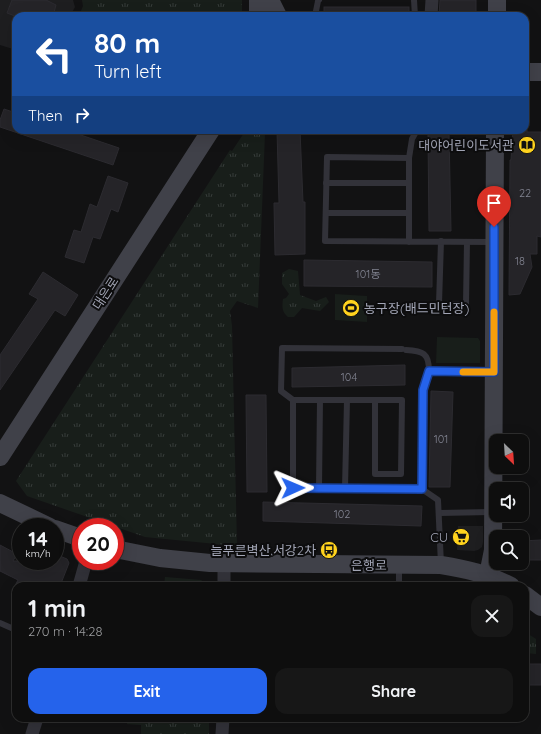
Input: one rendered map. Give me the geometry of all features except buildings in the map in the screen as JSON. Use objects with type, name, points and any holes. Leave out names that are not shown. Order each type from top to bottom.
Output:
[{"type":"street","points":[[258,0],[258,12]]},
{"type":"street","points":[[270,0],[276,12]]},
{"type":"street","points":[[431,12],[432,0]]},
{"type":"street","points":[[497,0],[497,12]]},
{"type":"street","points":[[529,72],[541,72]]},
{"type":"street","points":[[493,482],[496,134]]},
{"type":"street","name":"대은로","points":[[0,457],[207,137]]},
{"type":"street","points":[[0,503],[31,518]]},
{"type":"street","points":[[488,576],[493,550],[493,522]]},
{"type":"street","name":"은행로","points":[[124,551],[160,558],[224,564],[441,565],[475,571],[502,582]]},
{"type":"street","points":[[224,564],[224,582]]},
{"type":"street","points":[[80,582],[83,570]]},
{"type":"street","points":[[529,598],[541,607]]},
{"type":"street","points":[[32,734],[36,722]]},
{"type":"street","points":[[222,734],[223,722]]},
{"type":"lane","points":[[317,12],[319,0]]},
{"type":"lane","points":[[414,0],[415,12]]},
{"type":"lane","points":[[409,242],[409,158],[412,138],[414,134]]},
{"type":"lane","points":[[409,158],[326,157],[325,242],[494,242]]},
{"type":"lane","points":[[326,183],[409,183]]},
{"type":"lane","points":[[326,213],[409,213]]},
{"type":"lane","points":[[441,241],[440,304],[466,304],[467,242]]},
{"type":"lane","points":[[375,400],[374,474],[401,474],[402,400],[375,400],[347,400],[320,400],[293,400],[282,391],[282,348],[404,350],[417,351],[424,354],[429,360],[429,371],[423,390],[422,489]]},
{"type":"lane","points":[[429,371],[494,372]]},
{"type":"lane","points":[[293,400],[293,488],[422,489],[438,500],[441,565]]},
{"type":"lane","points":[[319,488],[320,400]]},
{"type":"lane","points":[[345,488],[347,400]]},
{"type":"lane","points":[[439,513],[489,512]]},
{"type":"lane","points":[[399,565],[399,582]]},
{"type":"lane","points":[[0,623],[12,628]]},
{"type":"shaded area","points":[[0,0],[73,0],[75,7],[72,12],[12,12],[12,49],[0,45]]},
{"type":"shaded area","points":[[458,526],[483,526],[482,547],[474,551],[457,550]]},
{"type":"green space","points":[[82,0],[242,0],[242,12],[81,12],[83,6]]},
{"type":"green space","points":[[243,134],[265,134],[258,308],[237,301],[230,311],[232,326],[237,546],[145,537],[124,530],[124,518],[90,518],[27,496],[16,481],[230,150],[232,151]]},
{"type":"green space","points":[[289,269],[298,271],[300,295],[316,301],[326,297],[329,302],[320,311],[302,308],[294,317],[288,317],[285,313],[283,299],[289,294],[282,284],[282,273]]},
{"type":"green space","name":"농구장(배드민턴장)","points":[[335,294],[367,296],[367,322],[335,320]]},
{"type":"green space","points":[[437,337],[478,338],[480,341],[480,363],[436,363]]},
{"type":"green space","points":[[165,577],[201,580],[204,582],[164,582]]},
{"type":"green space","points":[[529,635],[536,639],[536,654],[529,653]]},
{"type":"green space","points":[[127,722],[209,722],[209,734],[141,734],[141,725],[127,724]]},
{"type":"slow traffic","points":[[463,372],[494,372],[494,312]]},
{"type":"place","name":"대야어린이도서관","points":[[527,145]]},
{"type":"place","name":"농구장(배드민턴장)","points":[[351,308]]},
{"type":"place","name":"CU","points":[[461,537]]},
{"type":"place","name":"늘푸른벽산.서강2차","points":[[329,550]]},
{"type":"route","points":[[293,488],[422,489],[423,390],[429,371],[494,372],[494,227]]}]
